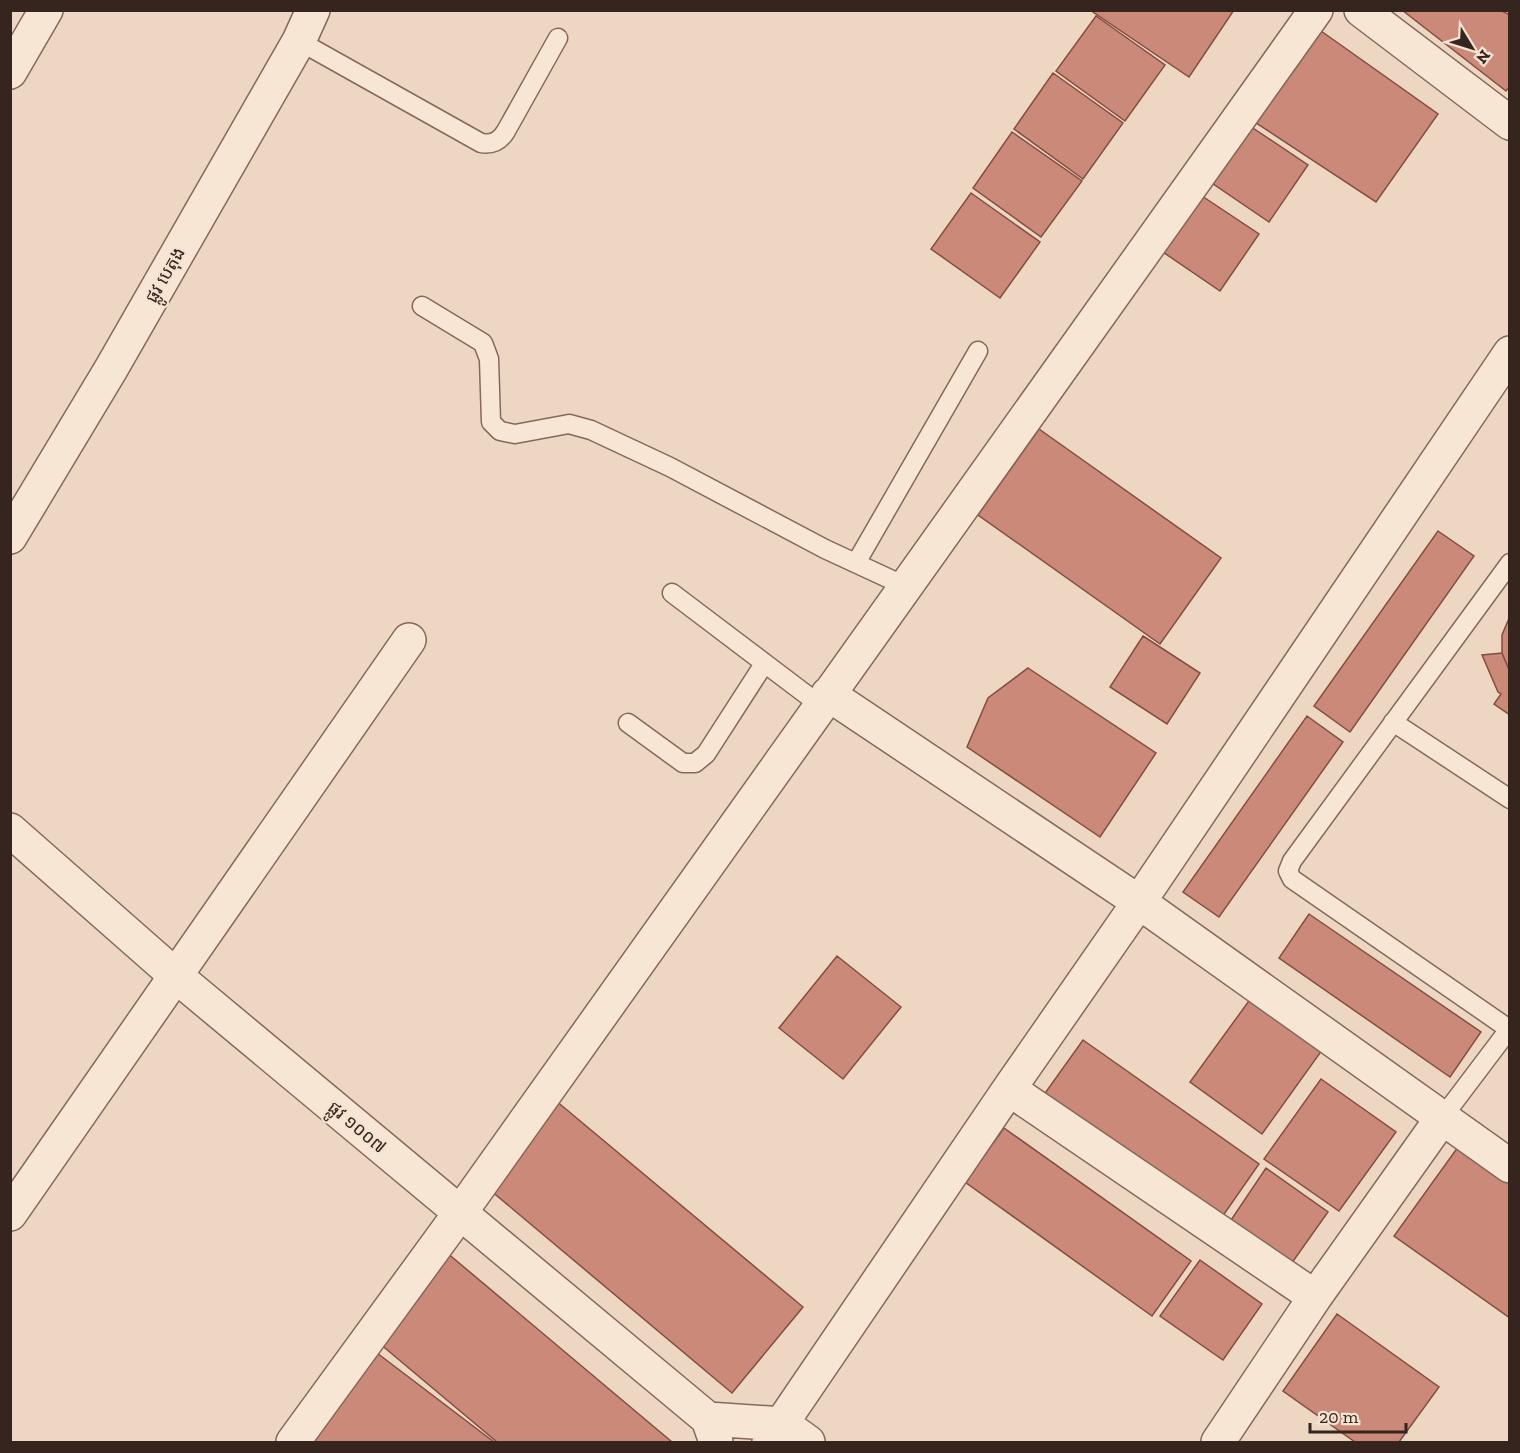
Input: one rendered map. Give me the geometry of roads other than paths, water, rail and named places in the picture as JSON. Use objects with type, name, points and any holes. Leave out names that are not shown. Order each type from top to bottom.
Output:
[{"type":"street","points":[[10,72],[46,10]]},
{"type":"street","name":"ផ្លូវ បេតុង","points":[[10,537],[111,369],[299,41],[314,10]]},
{"type":"street","points":[[293,1443],[460,1213],[1316,10]]},
{"type":"street","points":[[1361,10],[1509,123]]},
{"type":"street","points":[[787,1436],[1009,1089],[1139,902],[1509,353]]},
{"type":"street","points":[[10,1214],[409,640]]},
{"type":"street","points":[[824,700],[1139,902],[1509,1166]]},
{"type":"street","name":"ផ្លូវ ១០០៧","points":[[10,830],[176,976],[460,1213],[712,1431],[787,1436]]},
{"type":"street","points":[[1009,1089],[1315,1297]]},
{"type":"street","points":[[1218,1443],[1315,1297],[1442,1118]]},
{"type":"lane","points":[[299,41],[481,143],[489,145],[496,142],[506,131],[558,38]]},
{"type":"lane","points":[[422,306],[483,344],[489,358],[491,422],[500,431],[515,434],[570,424],[591,430],[670,467],[905,586]]},
{"type":"lane","points":[[856,563],[978,351]]},
{"type":"lane","points":[[1442,1118],[1509,1028],[1292,879],[1288,871],[1292,861],[1509,563]]},
{"type":"lane","points":[[672,593],[764,664],[824,700]]},
{"type":"lane","points":[[628,723],[683,763],[695,763],[706,754],[764,664]]},
{"type":"lane","points":[[1393,722],[1509,799]]}]
